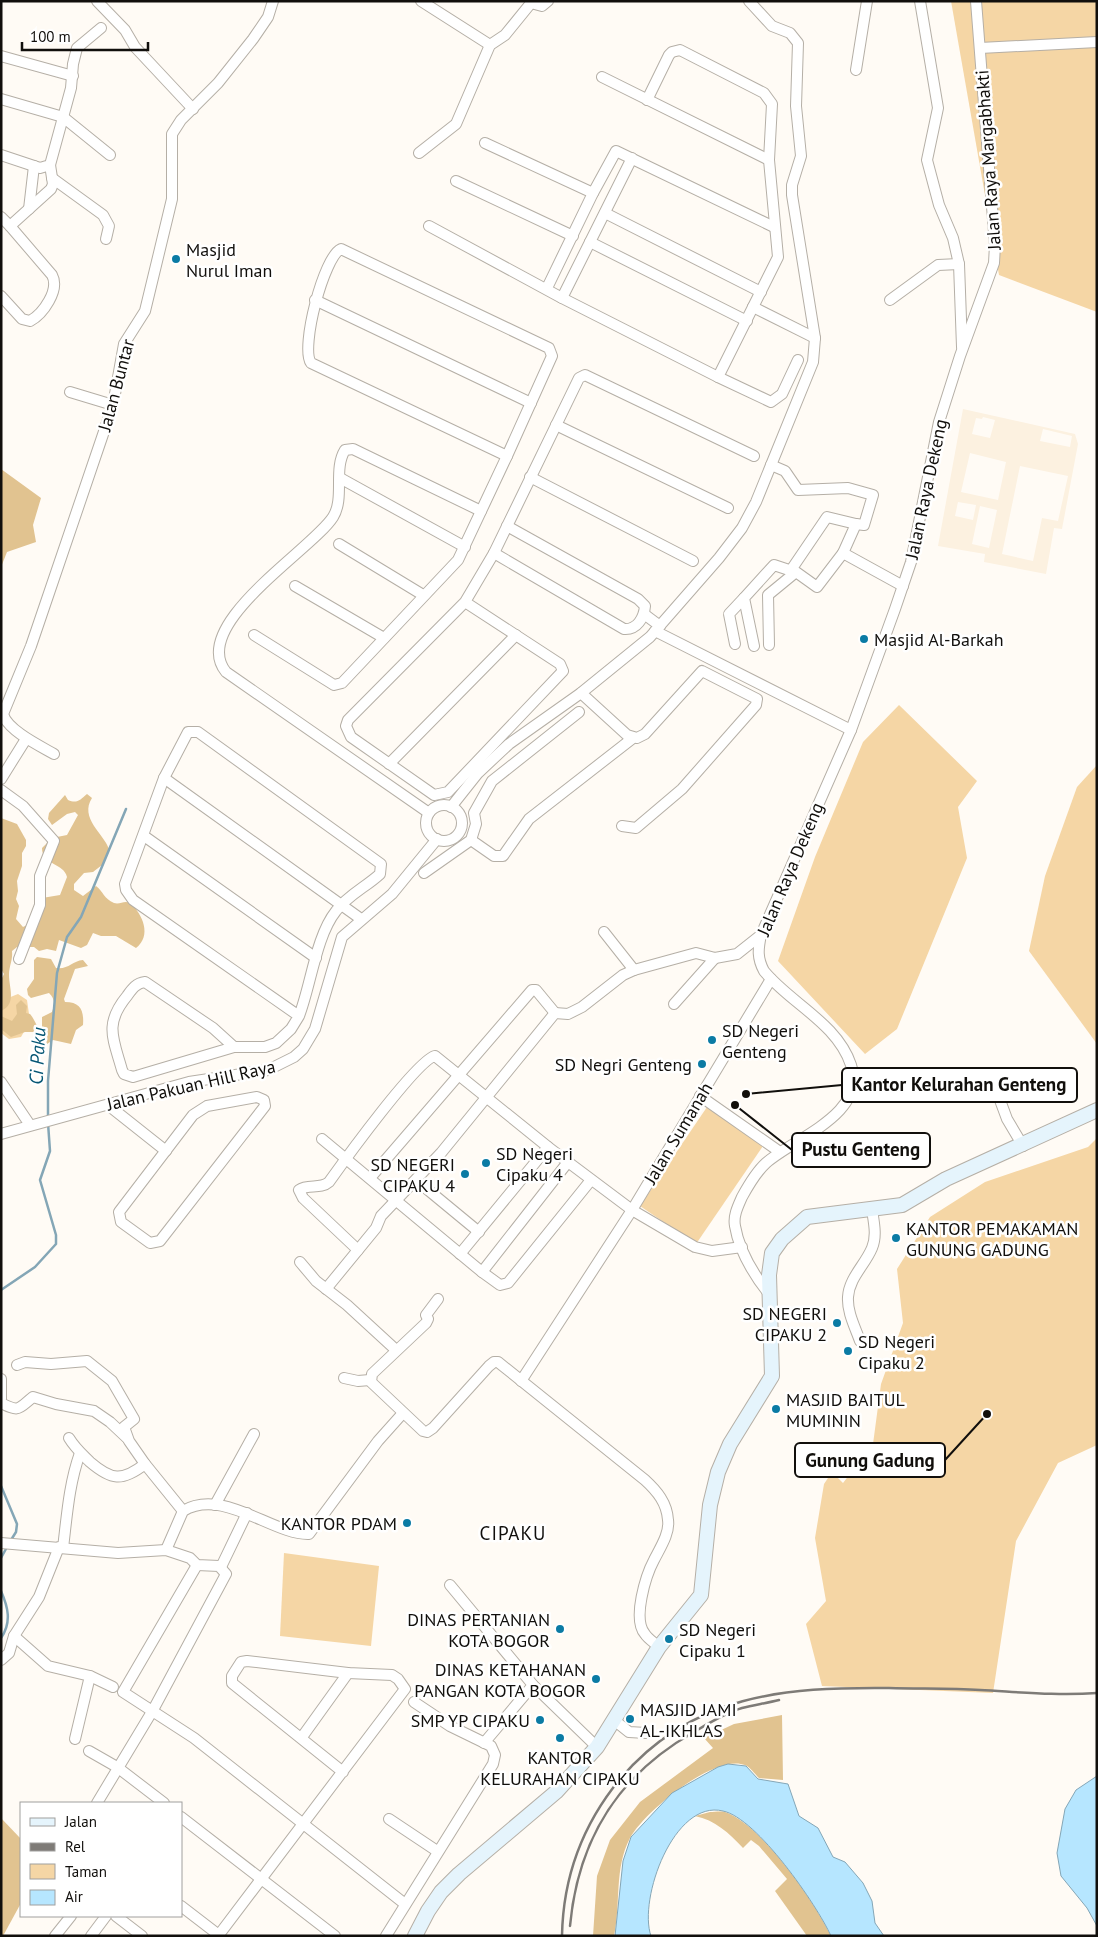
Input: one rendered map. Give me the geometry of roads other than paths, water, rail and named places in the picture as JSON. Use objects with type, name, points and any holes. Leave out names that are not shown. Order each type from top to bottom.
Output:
[{"type":"street","points":[[97,1],[125,30],[135,47],[193,109]]},
{"type":"street","name":"Jalan Buntar","points":[[26,739],[4,718],[3,714],[31,646],[113,405],[124,344],[145,311],[170,210],[172,134],[181,120],[218,83],[253,39],[268,17],[273,1]]},
{"type":"street","points":[[421,1],[490,44]]},
{"type":"street","points":[[419,153],[456,124],[490,44],[505,35],[531,3],[542,6],[548,1]]},
{"type":"street","points":[[451,807],[478,773],[509,744],[580,693],[655,632],[719,558],[742,528],[756,502],[813,362],[815,338],[792,195],[801,156],[796,106],[798,43],[790,33],[772,26],[749,1]]},
{"type":"street","points":[[856,70],[867,1]]},
{"type":"street","points":[[920,1],[938,108],[927,160],[939,205],[953,238],[959,264],[962,351]]},
{"type":"street","name":"Jalan Raya Margabhakti","points":[[955,371],[995,254],[976,1]]},
{"type":"street","points":[[10,226],[47,194],[53,184],[50,165],[73,76],[73,64],[77,48],[101,28]]},
{"type":"street","points":[[980,48],[1097,42]]},
{"type":"street","points":[[647,100],[669,55],[680,50],[768,96],[772,104],[769,160],[778,257],[718,376]]},
{"type":"street","points":[[1,56],[73,76]]},
{"type":"street","points":[[602,77],[769,160]]},
{"type":"street","points":[[1,99],[63,117],[110,155]]},
{"type":"street","points":[[485,143],[593,194]]},
{"type":"street","points":[[547,288],[614,153],[619,151],[774,227]]},
{"type":"street","points":[[1,155],[34,166],[46,168],[50,165]]},
{"type":"street","points":[[562,298],[632,158]]},
{"type":"street","points":[[29,208],[34,166]]},
{"type":"street","points":[[52,178],[103,215],[109,226],[106,239]]},
{"type":"street","points":[[456,181],[573,236]]},
{"type":"street","points":[[605,213],[761,292]]},
{"type":"street","points":[[1,217],[52,275],[54,280],[53,290],[45,308],[30,321],[22,319],[1,296]]},
{"type":"street","points":[[429,226],[547,288],[562,298],[771,402],[782,394],[798,360]]},
{"type":"street","points":[[590,242],[747,321]]},
{"type":"street","points":[[254,635],[338,685],[423,595],[448,572],[465,546],[508,456],[552,356],[549,348],[427,288],[341,249],[332,257],[316,300],[306,354],[311,363],[508,456]]},
{"type":"street","points":[[890,300],[938,265],[959,264]]},
{"type":"street","points":[[316,300],[531,403]]},
{"type":"street","points":[[753,307],[815,338]]},
{"type":"street","name":"Jalan Raya Dekeng","points":[[769,1294],[759,1281],[742,1247],[735,1226],[736,1210],[765,1164],[780,1152],[830,1120],[842,1109],[852,1089],[853,1074],[845,1053],[832,1036],[810,1012],[770,979],[760,963],[758,954],[761,934],[852,730],[903,586],[911,562],[940,422],[955,371]]},
{"type":"street","points":[[465,602],[560,664],[563,668],[562,675],[455,786],[448,792],[434,795],[351,737],[346,726],[348,720],[465,602],[494,553],[579,378],[585,375],[754,456]]},
{"type":"street","points":[[70,392],[113,405]]},
{"type":"street","points":[[556,425],[728,508]]},
{"type":"street","points":[[429,813],[226,672],[220,661],[221,642],[226,629],[253,592],[287,560],[322,533],[335,516],[343,454],[349,449],[353,449],[481,511]]},
{"type":"street","points":[[769,645],[768,595],[794,571],[827,517],[864,525],[873,495],[848,488],[798,490],[785,471],[771,465]]},
{"type":"street","points":[[340,478],[465,546]]},
{"type":"street","points":[[530,478],[693,560]]},
{"type":"street","points":[[735,644],[729,614],[774,565],[794,571],[817,587],[843,553],[856,524]]},
{"type":"street","points":[[494,553],[624,629],[636,625],[644,614],[645,606],[638,599],[507,526]]},
{"type":"street","points":[[339,544],[423,595]]},
{"type":"street","points":[[843,553],[903,586]]},
{"type":"street","points":[[295,586],[384,638]]},
{"type":"street","points":[[744,598],[754,646]]},
{"type":"street","points":[[644,614],[655,632]]},
{"type":"street","points":[[636,625],[655,632],[852,730]]},
{"type":"street","points":[[389,764],[516,635]]},
{"type":"street","points":[[471,840],[494,856],[503,856],[529,819],[633,738],[645,734],[702,671],[706,671],[757,699],[756,705],[682,789],[636,828],[622,826]]},
{"type":"street","points":[[580,693],[633,738]]},
{"type":"street","points":[[424,873],[471,840],[476,824],[474,813],[492,781],[579,712]]},
{"type":"street","points":[[234,1046],[213,1028],[145,982],[135,986],[118,1007],[112,1020],[112,1034],[122,1070],[128,1077],[234,1046],[265,1047],[276,1043],[291,1029],[299,1016],[309,990],[316,958],[330,921],[341,906],[363,886],[380,874],[381,864],[198,732],[192,731],[184,737],[164,778],[125,884],[129,896],[299,1016]]},
{"type":"street","points":[[1,779],[26,739],[54,754]]},
{"type":"street","points":[[164,778],[361,919]]},
{"type":"street","points":[[1,790],[23,806],[54,840],[40,876],[40,905],[19,959]]},
{"type":"street","points":[[439,806],[451,807],[459,814],[460,830],[448,840],[437,839],[427,828],[429,813],[439,806]]},
{"type":"street","points":[[144,836],[316,958]]},
{"type":"street","name":"Jalan Pakuan Hill Raya","points":[[1,1134],[189,1082],[268,1070],[294,1057],[303,1049],[315,1029],[342,937],[392,894],[437,839]]},
{"type":"street","points":[[604,932],[634,970]]},
{"type":"street","points":[[370,1178],[532,990],[536,990],[555,1013],[568,1014],[582,1007],[623,975],[634,970],[696,953],[715,958],[737,954],[761,934]]},
{"type":"street","points":[[674,1004],[715,958]]},
{"type":"street","name":"Jalan Sumanah","points":[[520,1381],[632,1210],[770,979]]},
{"type":"street","points":[[326,1289],[376,1228],[381,1216],[416,1180],[555,1013]]},
{"type":"street","points":[[358,1250],[299,1192],[303,1187],[318,1188],[326,1185],[413,1073],[430,1057],[439,1057],[548,1147],[632,1210],[694,1247],[712,1251],[742,1247]]},
{"type":"street","points":[[1,1082],[34,1124]]},
{"type":"street","points":[[980,1090],[994,1090],[997,1092],[1007,1119],[1023,1146]]},
{"type":"street","points":[[700,1096],[780,1152]]},
{"type":"street","points":[[257,1097],[264,1100],[265,1106],[160,1241],[150,1243],[121,1222],[119,1216],[166,1151],[193,1115],[201,1109],[215,1104],[257,1097]]},
{"type":"street","points":[[108,1105],[166,1151]]},
{"type":"street","points":[[415,1936],[440,1892],[556,1792],[596,1747],[659,1647],[700,1595],[710,1505],[718,1472],[730,1444],[772,1376],[769,1294],[772,1253],[791,1229],[807,1217],[902,1205],[946,1179],[1023,1146],[1097,1110]]},
{"type":"street","points":[[322,1139],[500,1285],[508,1283],[591,1180]]},
{"type":"street","points":[[460,1254],[548,1147]]},
{"type":"street","points":[[482,1272],[568,1162]]},
{"type":"street","points":[[416,1180],[478,1232]]},
{"type":"street","points":[[860,1341],[849,1311],[848,1295],[851,1285],[872,1247],[875,1231],[872,1210]]},
{"type":"street","points":[[300,1262],[316,1281],[396,1350]]},
{"type":"street","points":[[370,1380],[372,1374],[396,1350],[426,1324],[428,1320],[426,1315],[438,1299]]},
{"type":"street","points":[[17,1365],[25,1362],[51,1364],[87,1361],[112,1381],[134,1419],[124,1427],[129,1441]]},
{"type":"street","points":[[344,1378],[358,1381],[370,1380],[423,1431],[430,1430],[494,1362],[498,1362],[645,1480],[662,1499],[667,1510],[669,1522],[667,1531],[650,1568],[640,1602],[641,1626],[644,1634],[659,1647]]},
{"type":"street","points":[[1,1379],[1,1399]]},
{"type":"street","points":[[1,1403],[12,1410],[22,1408],[33,1397],[56,1404],[87,1409],[110,1422],[129,1441],[183,1511]]},
{"type":"street","points":[[183,1511],[215,1506],[247,1513],[280,1526],[309,1534],[378,1441],[403,1413]]},
{"type":"street","points":[[215,1506],[254,1434]]},
{"type":"street","points":[[69,1438],[80,1453],[105,1474],[118,1477],[134,1472],[145,1464]]},
{"type":"street","points":[[1,1660],[9,1653],[14,1636],[39,1597],[61,1547],[74,1470],[80,1453]]},
{"type":"street","points":[[166,1550],[183,1511]]},
{"type":"street","points":[[221,1567],[247,1513]]},
{"type":"street","points":[[1,1543],[19,1543],[118,1553],[166,1550],[190,1558],[197,1565],[221,1567],[226,1574],[153,1710],[98,1802]]},
{"type":"street","points":[[197,1565],[123,1692],[194,1738],[306,1824],[405,1904]]},
{"type":"street","points":[[450,1585],[533,1685],[596,1747]]},
{"type":"street","points":[[14,1636],[48,1666],[90,1676],[114,1687]]},
{"type":"street","points":[[182,1907],[219,1936],[306,1824],[405,1689],[398,1679],[392,1676],[348,1673],[247,1661],[240,1664],[231,1678],[232,1683],[302,1737],[343,1772]]},
{"type":"street","points":[[302,1737],[348,1673]]},
{"type":"street","points":[[75,1739],[90,1676]]},
{"type":"street","points":[[484,1743],[533,1685]]},
{"type":"street","points":[[386,1936],[437,1851],[493,1764],[495,1750],[450,1726],[414,1702]]},
{"type":"street","points":[[614,1720],[629,1732],[646,1733]]},
{"type":"street","points":[[89,1751],[117,1767],[163,1802]]},
{"type":"street","points":[[182,1818],[335,1936]]},
{"type":"street","points":[[389,1819],[437,1851]]},
{"type":"street","points":[[55,1936],[70,1917]]},
{"type":"street","points":[[91,1936],[105,1917]]},
{"type":"street","points":[[117,1917],[137,1934]]},
{"type":"water","points":[[728,1764],[746,1766],[758,1779],[788,1784],[799,1816],[818,1828],[833,1857],[845,1862],[863,1883],[872,1901],[875,1923],[884,1936],[831,1936],[800,1885],[768,1845],[752,1829],[737,1817],[723,1811],[705,1811],[689,1820],[675,1836],[664,1855],[655,1877],[650,1899],[648,1920],[651,1936],[615,1936],[623,1861],[631,1837],[672,1793],[718,1767]]},
{"type":"water","points":[[1097,1776],[1097,1926],[1087,1908],[1061,1876],[1057,1853],[1065,1809],[1076,1790]]},
{"type":"waterway","name":"Ci Paku","points":[[48,1118],[48,1081],[57,973],[67,937],[81,917],[126,809]]},
{"type":"waterway","name":"Ci Paku","points":[[1,1290],[35,1267],[56,1244],[56,1235],[40,1180],[50,1151],[48,1123]]},
{"type":"waterway","name":"Ci Paku","points":[[1,1486],[17,1524],[16,1532],[11,1540]]},
{"type":"waterway","name":"Ci Paku","points":[[1,1558],[7,1547]]},
{"type":"waterway","name":"Ci Paku","points":[[1,1591],[8,1614],[7,1626],[1,1638]]},
{"type":"railway","points":[[562,1936],[563,1914],[571,1873],[577,1853],[595,1814],[620,1779],[648,1751],[678,1729],[709,1713],[742,1701],[777,1694],[851,1688],[968,1689],[1053,1694],[1097,1693]]},
{"type":"railway","points":[[570,1926],[582,1865],[606,1813],[623,1789],[667,1749],[711,1722],[742,1708],[779,1700]]},
{"type":"place","name":"Masjid Nurul Iman","points":[[176,259]]},
{"type":"place","name":"Masjid Al-Barkah","points":[[864,639]]},
{"type":"place","name":"SD Negeri Genteng","points":[[712,1040]]},
{"type":"place","name":"SD Negri Genteng","points":[[702,1064]]},
{"type":"place","name":"Kantor Kelurahan Genteng","points":[[746,1094]]},
{"type":"place","name":"Pustu Genteng","points":[[735,1105]]},
{"type":"place","name":"SD Negeri Cipaku 4","points":[[486,1163]]},
{"type":"place","name":"SD NEGERI CIPAKU 4","points":[[465,1174]]},
{"type":"place","name":"KANTOR PEMAKAMAN GUNUNG GADUNG","points":[[896,1238]]},
{"type":"place","name":"SD NEGERI CIPAKU 2","points":[[837,1323]]},
{"type":"place","name":"SD Negeri Cipaku 2","points":[[848,1351]]},
{"type":"place","name":"MASJID BAITUL MUMININ","points":[[776,1409]]},
{"type":"place","name":"Gunung Gadung","points":[[987,1414]]},
{"type":"place","name":"KANTOR PDAM","points":[[407,1523]]},
{"type":"place","name":"DINAS PERTANIAN KOTA BOGOR","points":[[560,1629]]},
{"type":"place","name":"SD Negeri Cipaku 1","points":[[669,1639]]},
{"type":"place","name":"DINAS KETAHANAN PANGAN KOTA BOGOR","points":[[596,1679]]},
{"type":"place","name":"MASJID JAMI AL-IKHLAS","points":[[630,1719]]},
{"type":"place","name":"SMP YP CIPAKU","points":[[540,1720]]},
{"type":"place","name":"KANTOR KELURAHAN CIPAKU","points":[[560,1738]]},
{"type":"district","name":"CIPAKU","points":[[513,1533]]}]
